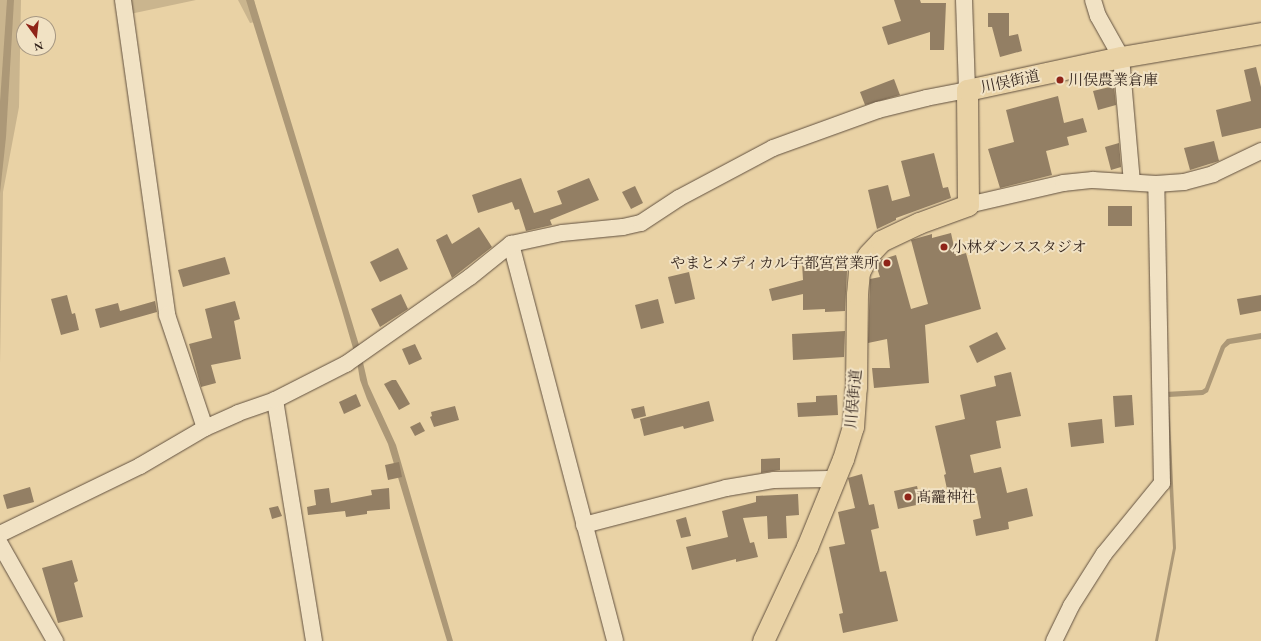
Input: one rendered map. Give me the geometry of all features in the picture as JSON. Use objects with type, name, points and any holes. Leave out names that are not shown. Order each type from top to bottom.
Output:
[{"type":"main road","name":"川俣街道","points":[[767,639],[843,459],[853,427],[856,408],[857,294],[859,272],[868,255],[882,241],[900,231],[968,205],[966,90],[1121,57],[1261,33]]},
{"type":"street","points":[[123,0],[167,315],[205,428]]},
{"type":"street","points":[[0,534],[140,466],[205,428],[275,400],[346,364],[470,277],[511,244],[562,233],[623,228],[641,223],[679,198],[773,148],[878,110],[966,90],[964,0]]},
{"type":"street","points":[[1092,0],[1098,16],[1121,57],[1132,182]]},
{"type":"street","name":"川俣街道","points":[[968,205],[1063,183],[1093,180],[1156,184],[1184,182],[1213,174],[1261,151]]},
{"type":"street","points":[[1054,641],[1071,606],[1104,554],[1162,482],[1156,184]]},
{"type":"street","points":[[511,244],[615,641]]},
{"type":"street","points":[[275,400],[314,641]]},
{"type":"street","points":[[584,525],[726,488],[774,480],[829,479],[834,481]]},
{"type":"street","points":[[0,544],[55,641]]},
{"type":"shaded area","points":[[0,0],[21,0],[21,16],[16,16],[16,56],[20,56],[19,107],[3,192],[0,364]]},
{"type":"shaded area","points":[[7,0],[14,0],[6,137],[0,193],[0,102]]},
{"type":"shaded area","points":[[128,0],[196,0],[130,14]]},
{"type":"shaded area","points":[[238,0],[254,0],[259,21],[250,23]]},
{"type":"shaded area","points":[[246,0],[254,0],[359,345],[368,384],[396,445],[453,641],[447,641],[388,444],[367,399],[360,380],[357,362],[341,307]]},
{"type":"shaded area","points":[[1261,333],[1261,339],[1230,344],[1225,348],[1208,392],[1203,395],[1169,397],[1176,548],[1158,641],[1155,641],[1173,548],[1164,392],[1202,390],[1205,388],[1221,346],[1227,339]]},
{"type":"building","points":[[894,0],[920,0],[921,3],[946,3],[944,50],[930,50],[930,32],[888,45],[882,27],[901,21]]},
{"type":"building","points":[[988,13],[1009,13],[1009,36],[1018,34],[1022,51],[1000,57],[992,27],[988,27]]},
{"type":"building","points":[[1256,67],[1261,87],[1261,128],[1222,137],[1216,110],[1251,101],[1244,70]]},
{"type":"building","points":[[894,79],[900,95],[865,105],[860,92]]},
{"type":"building","points":[[1114,86],[1116,105],[1098,110],[1093,91]]},
{"type":"building","points":[[1058,96],[1064,123],[1083,118],[1087,132],[1067,137],[1069,145],[1046,151],[1052,175],[1000,188],[988,149],[1014,142],[1006,110]]},
{"type":"building","points":[[1214,141],[1219,161],[1190,170],[1184,148]]},
{"type":"building","points":[[1119,143],[1121,167],[1111,170],[1105,147]]},
{"type":"building","points":[[934,153],[943,188],[948,187],[951,198],[896,218],[896,220],[877,229],[868,190],[888,185],[892,201],[910,196],[901,161]]},
{"type":"building","points":[[521,178],[534,213],[562,204],[557,191],[589,178],[599,200],[550,220],[552,225],[526,231],[519,209],[515,210],[512,202],[478,213],[472,195]]},
{"type":"building","points":[[635,186],[643,203],[631,209],[622,192]]},
{"type":"building","points":[[1108,206],[1132,206],[1132,226],[1108,226]]},
{"type":"building","points":[[479,227],[492,247],[452,278],[436,240],[447,234],[452,244]]},
{"type":"building","points":[[951,233],[956,256],[966,253],[981,309],[925,325],[929,383],[874,388],[872,368],[890,368],[887,339],[868,343],[870,279],[880,277],[876,265],[880,260],[896,255],[911,309],[928,304],[911,240],[932,234],[932,238]]},
{"type":"building","points":[[398,248],[408,269],[380,282],[370,262]]},
{"type":"building","points":[[225,257],[230,274],[183,287],[178,270]]},
{"type":"building","points":[[817,262],[817,264],[834,263],[834,271],[847,271],[845,311],[825,312],[825,309],[803,310],[803,294],[772,301],[769,289],[803,280],[802,263]]},
{"type":"building","points":[[689,272],[695,299],[675,304],[668,277]]},
{"type":"building","points":[[401,294],[408,309],[380,327],[371,309]]},
{"type":"building","points":[[67,295],[72,314],[75,313],[79,330],[61,335],[51,299]]},
{"type":"building","points":[[1261,295],[1261,311],[1240,315],[1237,299]]},
{"type":"building","points":[[658,299],[664,323],[641,329],[635,305]]},
{"type":"building","points":[[155,301],[157,312],[100,328],[95,309],[118,303],[120,311]]},
{"type":"building","points":[[235,301],[240,319],[234,321],[241,359],[211,365],[216,383],[201,387],[189,344],[212,338],[205,309]]},
{"type":"building","points":[[845,331],[844,357],[793,360],[792,334]]},
{"type":"building","points":[[997,332],[1006,349],[977,363],[969,346]]},
{"type":"building","points":[[415,344],[422,359],[409,365],[402,349]]},
{"type":"building","points":[[1011,372],[1021,416],[996,421],[1001,448],[970,455],[974,473],[1001,467],[1007,493],[1027,488],[1033,516],[1008,522],[1009,529],[976,536],[973,520],[981,518],[975,488],[948,494],[944,475],[946,474],[935,426],[965,419],[960,395],[996,386],[994,376]]},
{"type":"building","points":[[392,380],[396,380],[410,404],[399,410],[384,384]]},
{"type":"building","points":[[356,394],[361,406],[344,414],[339,402]]},
{"type":"building","points":[[837,395],[838,415],[798,417],[797,403],[816,402],[816,396]]},
{"type":"building","points":[[1132,395],[1134,425],[1115,427],[1113,396]]},
{"type":"building","points":[[709,401],[714,421],[684,429],[683,426],[644,436],[640,419]]},
{"type":"building","points":[[455,406],[459,420],[434,427],[430,417],[432,416],[431,412]]},
{"type":"building","points":[[644,406],[646,416],[634,419],[631,409]]},
{"type":"building","points":[[1102,419],[1104,443],[1071,447],[1068,423]]},
{"type":"building","points":[[420,422],[425,431],[415,436],[410,427]]},
{"type":"building","points":[[780,458],[780,470],[761,473],[761,459]]},
{"type":"building","points":[[399,462],[402,477],[388,480],[385,465]]},
{"type":"building","points":[[862,474],[869,505],[874,504],[879,528],[871,530],[880,572],[886,571],[898,621],[843,633],[839,614],[843,613],[829,547],[845,544],[838,512],[855,508],[848,478]]},
{"type":"building","name":"髙靇神社","points":[[917,486],[921,504],[898,509],[894,491]]},
{"type":"building","points":[[30,487],[34,502],[7,509],[3,495]]},
{"type":"building","points":[[329,488],[331,503],[372,495],[371,490],[389,488],[390,509],[367,511],[367,514],[346,517],[345,511],[308,515],[307,507],[316,505],[314,490]]},
{"type":"building","points":[[798,494],[799,515],[786,516],[787,538],[768,539],[767,516],[743,518],[750,543],[754,542],[758,557],[736,562],[736,559],[692,570],[686,547],[728,537],[722,511],[756,502],[756,496]]},
{"type":"building","points":[[278,506],[282,516],[272,519],[269,508]]},
{"type":"building","points":[[686,517],[691,536],[681,538],[676,520]]},
{"type":"building","points":[[72,560],[78,581],[74,583],[83,617],[58,623],[42,568]]},
{"type":"place","name":"川俣農業倉庫","points":[[1060,80]]},
{"type":"place","name":"小林ダンススタジオ","points":[[944,247]]},
{"type":"place","name":"やまとメディカル宇都宮営業所","points":[[887,263]]},
{"type":"place","name":"髙靇神社","points":[[908,497]]}]
